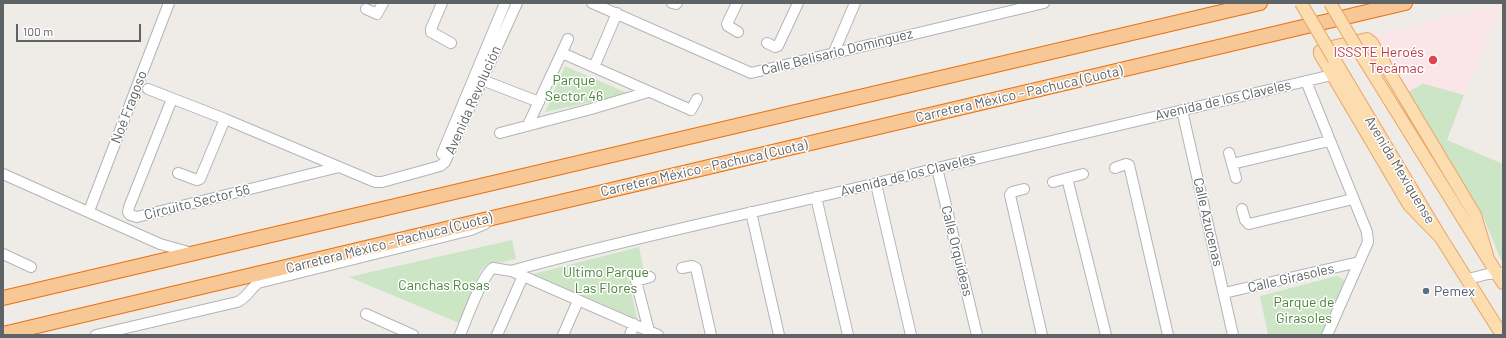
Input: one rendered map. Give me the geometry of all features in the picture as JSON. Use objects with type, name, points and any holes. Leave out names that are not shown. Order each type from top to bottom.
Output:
[{"type":"highway","points":[[3,298],[1260,3]]},
{"type":"highway","name":"Carretera México - Pachuca (Cuota)","points":[[3,334],[1405,3]]},
{"type":"main road","name":"Avenida Mexiquense","points":[[1301,3],[1441,238],[1502,335]]},
{"type":"main road","name":"Avenida Mexiquense","points":[[1330,3],[1501,277]]},
{"type":"main road","points":[[1441,238],[1409,205],[1320,54],[1320,51],[1323,49],[1367,39],[1370,41],[1474,214],[1487,255]]},
{"type":"street","name":"Noé Fragoso","points":[[89,211],[169,3]]},
{"type":"street","points":[[366,9],[377,14],[383,3]]},
{"type":"street","points":[[442,3],[431,32],[451,43]]},
{"type":"street","name":"Avenida Revolución","points":[[478,78],[505,3]]},
{"type":"street","name":"Avenida Revolución","points":[[339,167],[378,183],[440,166],[439,161],[478,78],[517,3]]},
{"type":"street","name":"Calle Belisario Domínguez","points":[[592,3],[751,73],[1044,3]]},
{"type":"street","points":[[672,3],[677,3]]},
{"type":"street","points":[[737,3],[727,24],[729,27],[738,32]]},
{"type":"street","points":[[767,43],[775,47],[778,46],[798,3]]},
{"type":"street","points":[[834,52],[855,3]]},
{"type":"street","points":[[594,67],[617,13]]},
{"type":"street","points":[[528,125],[568,39]]},
{"type":"street","points":[[562,53],[691,110],[697,99]]},
{"type":"street","name":"Avenida de los Claveles","points":[[510,271],[567,255],[876,184],[937,168],[1332,75]]},
{"type":"street","points":[[478,78],[539,102]]},
{"type":"street","name":"Avenida de los Claveles","points":[[1306,81],[1329,142],[1367,232],[1368,242],[1327,335]]},
{"type":"street","points":[[148,89],[225,119],[339,167]]},
{"type":"street","points":[[500,133],[648,92]]},
{"type":"street","name":"Circuito Sector 56","points":[[172,99],[128,207],[128,212],[130,215],[137,217],[339,167]]},
{"type":"street","name":"Calle Azucenas","points":[[1182,110],[1234,335]]},
{"type":"street","points":[[178,173],[197,180],[200,179],[225,119]]},
{"type":"street","points":[[1232,164],[1329,142]]},
{"type":"street","points":[[1229,153],[1236,178]]},
{"type":"street","points":[[1115,168],[1126,164],[1129,166],[1168,335]]},
{"type":"street","name":"Calle Orquídeas","points":[[937,168],[977,335]]},
{"type":"street","points":[[3,174],[89,211],[153,241],[192,253]]},
{"type":"street","points":[[1053,182],[1083,174]]},
{"type":"street","points":[[1068,178],[1106,335]]},
{"type":"street","points":[[876,184],[911,335]]},
{"type":"street","points":[[1024,189],[1012,192],[1010,195],[1042,335]]},
{"type":"street","points":[[816,197],[848,335]]},
{"type":"street","points":[[1242,209],[1245,220],[1249,224],[1353,199]]},
{"type":"street","points":[[751,212],[779,335]]},
{"type":"street","points":[[96,335],[242,300],[258,283],[472,230],[505,215]]},
{"type":"street","points":[[3,254],[31,267]]},
{"type":"street","name":"Calle Girasoles","points":[[1224,294],[1359,262]]},
{"type":"street","points":[[682,268],[692,266],[696,268],[711,335]]},
{"type":"street","points":[[460,335],[487,275],[493,268],[499,268],[523,276],[654,333]]},
{"type":"street","points":[[1468,279],[1488,274],[1501,277]]},
{"type":"street","points":[[497,335],[523,276]]},
{"type":"street","points":[[650,277],[636,281],[654,333]]},
{"type":"street","points":[[564,335],[578,301]]},
{"type":"street","points":[[366,314],[413,335]]},
{"type":"street","points":[[630,335],[634,324]]},
{"type":"shaded area","name":"ISSSTE Heroés Tecámac","points":[[1502,4],[1464,95],[1422,84],[1407,93],[1373,35]]},
{"type":"green space","name":"Parque Sector 46","points":[[565,66],[629,94],[545,112]]},
{"type":"green space","points":[[1421,83],[1464,95],[1447,140],[1503,164],[1503,261],[1501,260],[1482,214],[1407,93],[1422,84]]},
{"type":"green space","name":"Canchas Rosas","points":[[512,240],[516,259],[485,266],[481,270],[459,323],[349,277]]},
{"type":"green space","name":"Ultimo Parque Las Flores","points":[[639,247],[644,272],[628,276],[637,319],[533,274]]},
{"type":"green space","name":"Parque de Girasoles","points":[[1337,276],[1344,280],[1343,285],[1321,335],[1268,335],[1260,296]]},
{"type":"place","name":"ISSSTE Heroés Tecámac","points":[[1433,60]]},
{"type":"place","name":"Pemex","points":[[1426,291]]}]
